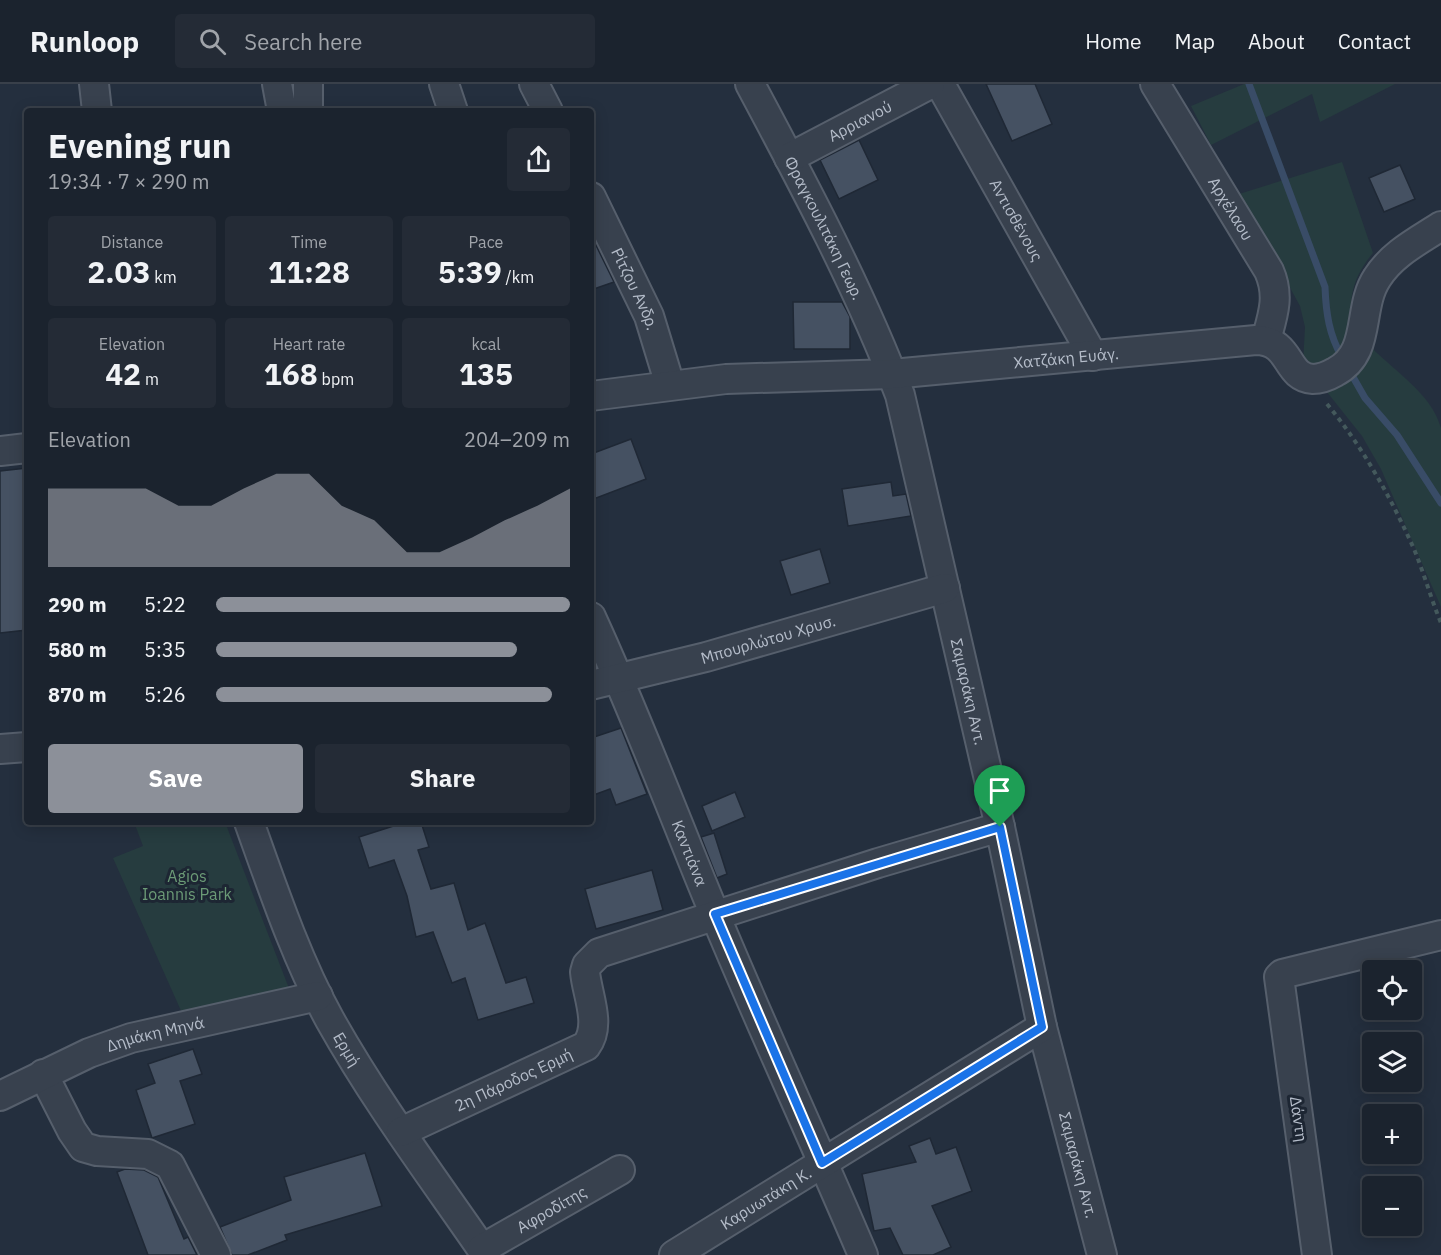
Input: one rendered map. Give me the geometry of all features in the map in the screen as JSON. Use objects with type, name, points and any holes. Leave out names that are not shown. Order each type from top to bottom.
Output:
[{"type":"street","points":[[94,84],[97,108]]},
{"type":"street","points":[[277,84],[281,108]]},
{"type":"street","points":[[308,84],[308,108]]},
{"type":"street","points":[[444,84],[452,108]]},
{"type":"street","points":[[534,84],[546,108]]},
{"type":"street","name":"Φραγκουλιτάκη Γεωρ.","points":[[750,84],[789,158],[892,374]]},
{"type":"street","name":"Αρριανού","points":[[789,158],[930,84]]},
{"type":"street","name":"Αντισθένους","points":[[940,84],[1093,356]]},
{"type":"street","name":"Αρχέλαου","points":[[1155,84],[1274,282],[1276,301],[1266,340]]},
{"type":"street","name":"Ρίτζου Ανδρ.","points":[[594,203],[649,316],[670,385]]},
{"type":"street","points":[[1266,340],[1280,347],[1301,375],[1315,379],[1341,369],[1354,355],[1362,336],[1371,288],[1382,270],[1405,249],[1441,226]]},
{"type":"street","name":"Χατζάκη Ευάγ.","points":[[594,396],[754,377],[892,374],[1093,356],[1191,344],[1266,340]]},
{"type":"street","name":"Σαμαράκη Αντ.","points":[[892,374],[900,395],[1000,827],[1042,1027],[1101,1255]]},
{"type":"street","points":[[0,451],[24,448]]},
{"type":"street","name":"Μπουρλώτου Χρυσ.","points":[[594,684],[945,588]]},
{"type":"street","name":"Καντιάνα","points":[[594,624],[715,914],[863,1255]]},
{"type":"street","points":[[0,749],[24,747]]},
{"type":"street","name":"Ερμή","points":[[250,825],[297,949],[318,996],[348,1049],[401,1132],[484,1252]]},
{"type":"street","name":"2η Πάροδος Ερμή","points":[[401,1132],[583,1049],[592,1038],[593,1030],[585,972],[592,958],[624,943],[1000,827]]},
{"type":"street","name":"Δάντη","points":[[1317,1255],[1278,983],[1282,974],[1441,935]]},
{"type":"street","name":"Δημάκη Μηνά","points":[[0,1096],[43,1074],[131,1038],[318,996]]},
{"type":"street","name":"Καρυωτάκη Κ.","points":[[674,1255],[1042,1027]]},
{"type":"street","points":[[43,1074],[72,1131],[83,1147],[98,1151],[148,1154],[170,1165],[216,1255]]},
{"type":"street","name":"Αφροδίτης","points":[[484,1252],[620,1170]]},
{"type":"path","points":[[1315,379],[1326,402],[1357,441],[1400,523],[1413,549],[1441,623]]},
{"type":"green space","points":[[1244,84],[1395,84],[1320,122],[1312,94],[1211,145],[1191,106]]},
{"type":"green space","points":[[1342,162],[1373,253],[1359,275],[1352,295],[1350,342],[1324,370],[1303,364],[1305,327],[1300,306],[1239,194]]},
{"type":"green space","points":[[1367,343],[1420,392],[1436,415],[1441,428],[1441,607],[1381,469],[1362,436],[1327,392],[1348,378]]},
{"type":"green space","name":"Agios Ioannis Park","points":[[135,825],[226,825],[290,991],[182,1013],[113,858],[143,846]]},
{"type":"building","points":[[986,84],[1035,84],[1052,124],[1012,141]]},
{"type":"building","points":[[859,140],[878,180],[839,199],[820,160]]},
{"type":"building","points":[[1400,165],[1415,199],[1384,212],[1369,178]]},
{"type":"building","points":[[594,241],[614,282],[594,289]]},
{"type":"building","points":[[793,302],[842,302],[850,317],[850,349],[794,349]]},
{"type":"building","points":[[631,439],[646,479],[594,499],[594,453]]},
{"type":"building","points":[[24,468],[24,630],[0,633],[0,471]]},
{"type":"building","points":[[891,482],[893,496],[906,494],[911,516],[848,526],[842,489]]},
{"type":"building","points":[[820,549],[830,583],[791,595],[780,561]]},
{"type":"building","points":[[621,728],[647,794],[616,805],[610,789],[594,795],[594,737]]},
{"type":"building","points":[[735,792],[745,817],[712,831],[702,806]]},
{"type":"building","points":[[397,825],[422,825],[429,847],[418,850],[431,889],[454,883],[468,930],[485,923],[506,983],[526,977],[534,1003],[478,1020],[465,978],[452,983],[433,932],[416,937],[407,896],[394,860],[369,868],[359,837]]},
{"type":"building","points":[[714,833],[727,874],[717,878],[701,837]]},
{"type":"building","points":[[652,870],[663,910],[596,929],[585,889]]},
{"type":"building","points":[[193,1049],[202,1074],[180,1081],[195,1124],[152,1138],[136,1090],[155,1083],[148,1064]]},
{"type":"building","points":[[930,1138],[936,1154],[956,1147],[972,1191],[932,1206],[951,1247],[933,1255],[903,1255],[890,1228],[874,1231],[862,1174],[916,1162],[909,1146]]},
{"type":"building","points":[[365,1153],[382,1206],[285,1235],[287,1240],[248,1255],[232,1255],[220,1227],[291,1200],[284,1177]]},
{"type":"building","points":[[125,1169],[144,1170],[158,1177],[184,1239],[188,1237],[197,1255],[148,1255],[117,1172]]},
{"type":"waterway","points":[[1249,84],[1325,287],[1329,324],[1342,357]]},
{"type":"waterway","points":[[1349,370],[1365,398],[1397,435],[1441,503]]},
{"type":"route","points":[[1000,827],[1042,1027],[822,1163],[715,914],[1000,827]]}]
